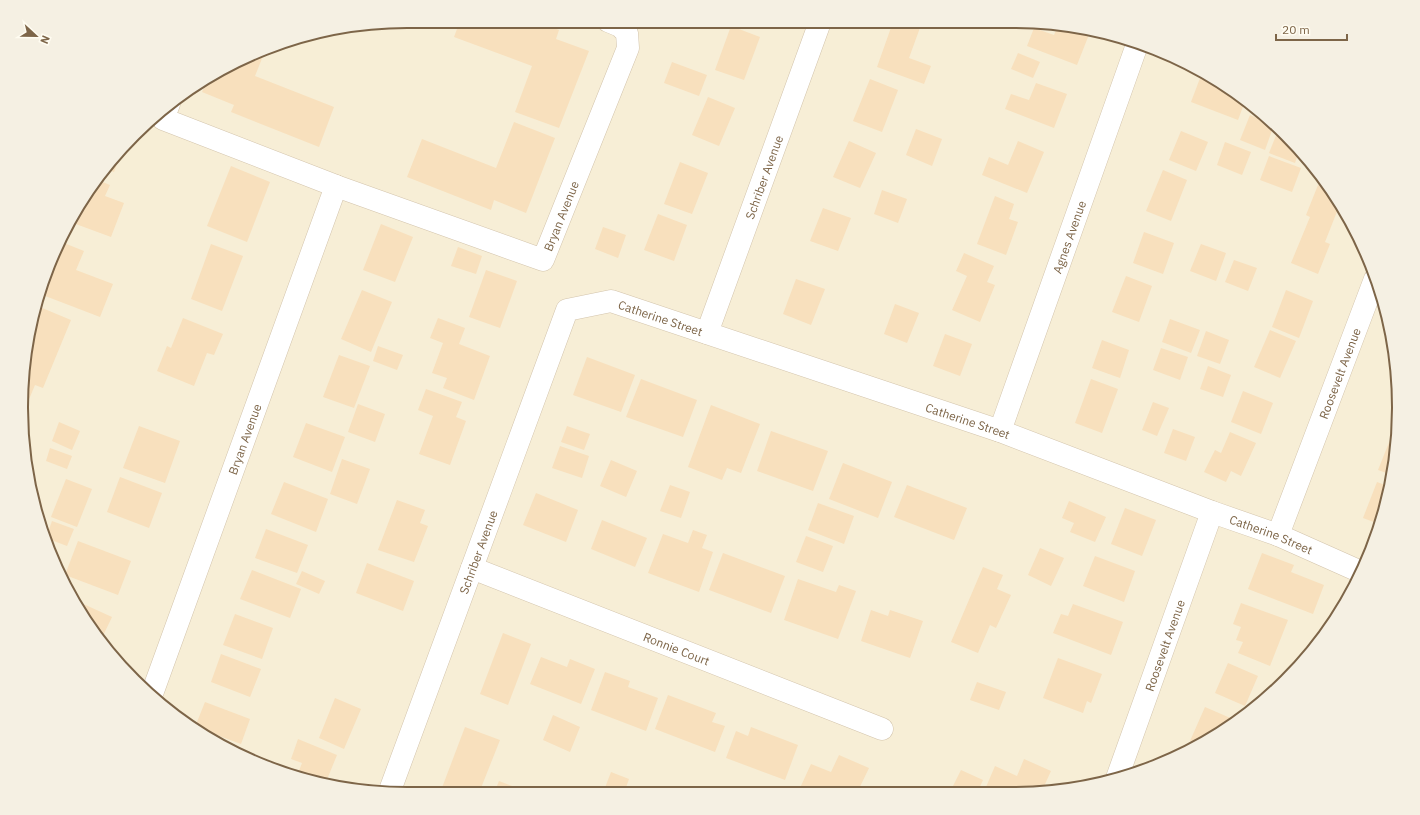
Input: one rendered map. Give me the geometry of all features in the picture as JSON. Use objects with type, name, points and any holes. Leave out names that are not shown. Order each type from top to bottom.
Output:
[{"type":"street","name":"Bryan Avenue","points":[[165,116],[163,119],[336,186],[544,260],[628,48],[627,33],[622,28]]},
{"type":"street","name":"Schriber Avenue","points":[[707,333],[818,28]]},
{"type":"street","name":"Agnes Avenue","points":[[1000,431],[1136,49]]},
{"type":"street","name":"Bryan Avenue","points":[[154,690],[336,186]]},
{"type":"street","name":"Roosevelt Avenue","points":[[1278,535],[1372,287]]},
{"type":"street","name":"Catherine Street","points":[[567,310],[611,300],[1000,431],[1212,512],[1278,535],[1355,570]]},
{"type":"street","name":"Schriber Avenue","points":[[391,786],[567,310]]},
{"type":"street","name":"Roosevelt Avenue","points":[[1118,772],[1212,512]]},
{"type":"street","name":"Ronnie Court","points":[[472,568],[882,729]]},
{"type":"shaded area","points":[[383,29],[1037,29],[1087,35],[1111,41],[1158,57],[1202,79],[1244,106],[1263,122],[1298,157],[1314,176],[1341,218],[1353,240],[1363,262],[1379,309],[1385,333],[1391,383],[1392,408],[1389,457],[1385,482],[1372,529],[1353,575],[1341,597],[1314,639],[1298,658],[1263,693],[1244,709],[1202,736],[1158,758],[1111,774],[1062,784],[1012,787],[383,786],[333,780],[309,774],[262,758],[218,736],[176,709],[139,676],[122,658],[106,639],[79,597],[57,553],[41,506],[31,457],[28,408],[31,358],[35,333],[48,286],[57,262],[79,218],[106,176],[139,139],[157,122],[176,106],[218,79],[262,57],[286,48],[333,35]]},
{"type":"building","points":[[457,28],[554,28],[559,30],[556,39],[589,51],[559,128],[515,112],[532,66],[454,37]]},
{"type":"building","points":[[730,28],[736,28],[760,37],[744,80],[715,70]]},
{"type":"building","points":[[891,28],[920,28],[909,58],[931,66],[924,84],[877,67]]},
{"type":"building","points":[[1034,29],[1054,35],[1056,31],[1089,35],[1077,65],[1027,46]]},
{"type":"building","points":[[1018,53],[1040,62],[1033,78],[1011,69]]},
{"type":"building","points":[[263,57],[255,76],[334,107],[319,147],[231,112],[234,105],[202,92],[204,88],[218,79]]},
{"type":"building","points":[[672,62],[707,75],[699,96],[664,83]]},
{"type":"building","points":[[1200,78],[1243,106],[1238,120],[1191,102]]},
{"type":"building","points":[[870,79],[898,90],[882,132],[853,121]]},
{"type":"building","points":[[1036,83],[1067,94],[1054,128],[1005,109],[1011,94],[1029,100]]},
{"type":"building","points":[[708,97],[735,108],[719,146],[692,135]]},
{"type":"building","points":[[1250,115],[1259,119],[1272,131],[1265,150],[1240,140]]},
{"type":"building","points":[[514,122],[555,138],[526,213],[494,200],[491,210],[407,177],[422,139],[496,168]]},
{"type":"building","points":[[916,129],[942,139],[932,166],[906,155]]},
{"type":"building","points":[[1181,131],[1208,142],[1196,171],[1169,160]]},
{"type":"building","points":[[1276,135],[1297,156],[1295,163],[1269,153]]},
{"type":"building","points":[[849,141],[876,153],[860,188],[833,177]]},
{"type":"building","points":[[1018,141],[1044,152],[1027,193],[982,175],[989,157],[1008,165]]},
{"type":"building","points":[[1225,142],[1251,152],[1242,175],[1217,165]]},
{"type":"building","points":[[1269,156],[1301,168],[1292,192],[1260,180]]},
{"type":"building","points":[[118,162],[114,172],[110,171]]},
{"type":"building","points":[[680,162],[708,173],[692,214],[664,204]]},
{"type":"building","points":[[231,166],[270,182],[247,242],[207,226]]},
{"type":"building","points":[[1163,170],[1187,180],[1171,221],[1146,211]]},
{"type":"building","points":[[102,182],[110,185],[105,196],[124,203],[111,237],[76,224]]},
{"type":"building","points":[[1318,185],[1321,186],[1337,212],[1325,242],[1330,244],[1318,274],[1291,263],[1310,217],[1306,215]]},
{"type":"building","points":[[882,190],[907,199],[898,223],[874,214]]},
{"type":"building","points":[[995,196],[1014,204],[1009,219],[1018,222],[1006,255],[977,244]]},
{"type":"building","points":[[823,208],[851,218],[838,251],[810,241]]},
{"type":"building","points":[[658,214],[687,225],[674,261],[644,250]]},
{"type":"building","points":[[381,224],[413,237],[395,282],[363,270]]},
{"type":"building","points":[[603,227],[626,235],[618,258],[595,249]]},
{"type":"building","points":[[1144,232],[1174,243],[1163,274],[1133,263]]},
{"type":"building","points":[[65,244],[84,251],[76,270],[113,284],[100,317],[45,296]]},
{"type":"building","points":[[211,244],[243,256],[222,311],[191,299]]},
{"type":"building","points":[[1201,244],[1226,253],[1216,281],[1190,271]]},
{"type":"building","points":[[458,247],[482,256],[476,274],[451,266]]},
{"type":"building","points":[[964,253],[994,266],[987,282],[995,285],[980,322],[952,310],[967,276],[956,271]]},
{"type":"building","points":[[1234,260],[1257,268],[1248,291],[1225,282]]},
{"type":"building","points":[[486,270],[517,281],[500,328],[469,317]]},
{"type":"building","points":[[1126,276],[1152,286],[1139,322],[1112,312]]},
{"type":"building","points":[[796,279],[825,289],[811,325],[783,314]]},
{"type":"building","points":[[362,290],[392,302],[371,352],[341,339]]},
{"type":"building","points":[[1286,290],[1313,301],[1299,338],[1272,327]]},
{"type":"building","points":[[895,304],[919,313],[907,343],[884,334]]},
{"type":"building","points":[[41,308],[71,320],[43,388],[35,385],[28,401],[31,358]]},
{"type":"building","points":[[183,318],[223,334],[214,355],[207,353],[194,386],[157,371],[167,346],[171,348]]},
{"type":"building","points":[[438,318],[465,328],[459,344],[490,356],[474,400],[443,388],[447,378],[432,373],[443,343],[430,338]]},
{"type":"building","points":[[1170,319],[1200,330],[1191,353],[1162,342]]},
{"type":"building","points":[[1270,330],[1296,341],[1280,378],[1254,367]]},
{"type":"building","points":[[1206,331],[1229,340],[1220,364],[1197,356]]},
{"type":"building","points":[[945,334],[972,344],[960,376],[933,366]]},
{"type":"building","points":[[1102,340],[1129,350],[1120,378],[1092,368]]},
{"type":"building","points":[[378,346],[403,355],[397,370],[373,361]]},
{"type":"building","points":[[1161,348],[1188,357],[1180,380],[1153,370]]},
{"type":"building","points":[[339,355],[370,366],[354,408],[323,397]]},
{"type":"building","points":[[587,357],[635,375],[621,412],[573,395]]},
{"type":"building","points":[[1208,366],[1231,375],[1223,397],[1200,389]]},
{"type":"building","points":[[641,379],[697,400],[683,437],[626,417]]},
{"type":"building","points":[[1091,379],[1118,389],[1102,433],[1075,423]]},
{"type":"building","points":[[426,389],[462,402],[456,417],[466,421],[450,465],[419,454],[433,416],[418,410]]},
{"type":"building","points":[[1243,391],[1273,403],[1261,434],[1231,422]]},
{"type":"building","points":[[1153,402],[1169,408],[1157,436],[1142,430]]},
{"type":"building","points":[[358,404],[385,414],[375,442],[348,432]]},
{"type":"building","points":[[711,405],[760,424],[741,473],[727,468],[722,480],[688,467]]},
{"type":"building","points":[[59,422],[80,431],[72,450],[52,441]]},
{"type":"building","points":[[306,423],[345,437],[332,472],[293,457]]},
{"type":"building","points":[[139,426],[180,441],[165,483],[123,468]]},
{"type":"building","points":[[567,426],[590,434],[584,450],[561,442]]},
{"type":"building","points":[[1173,429],[1195,437],[1186,461],[1164,453]]},
{"type":"building","points":[[771,431],[828,451],[813,491],[757,471]]},
{"type":"building","points":[[1230,432],[1256,443],[1241,476],[1231,471],[1226,482],[1204,472],[1215,450],[1221,453]]},
{"type":"building","points":[[1390,440],[1390,440],[1386,473],[1378,470]]},
{"type":"building","points":[[560,446],[589,456],[582,478],[552,468]]},
{"type":"building","points":[[50,448],[72,456],[67,469],[46,461]]},
{"type":"building","points":[[342,459],[370,469],[357,504],[330,494]]},
{"type":"building","points":[[611,460],[637,471],[626,497],[600,486]]},
{"type":"building","points":[[843,463],[892,482],[878,518],[829,499]]},
{"type":"building","points":[[120,477],[162,493],[149,528],[107,512]]},
{"type":"building","points":[[66,479],[92,489],[77,527],[51,517]]},
{"type":"building","points":[[284,482],[328,499],[316,532],[271,514]]},
{"type":"building","points":[[1377,482],[1384,485],[1374,522],[1363,518]]},
{"type":"building","points":[[670,485],[690,492],[681,518],[660,511]]},
{"type":"building","points":[[907,485],[967,508],[954,540],[894,517]]},
{"type":"building","points":[[536,493],[578,510],[566,542],[523,525]]},
{"type":"building","points":[[397,500],[425,510],[420,523],[428,526],[414,562],[378,550]]},
{"type":"building","points":[[1069,501],[1106,517],[1095,542],[1070,532],[1074,523],[1062,518]]},
{"type":"building","points":[[818,503],[854,516],[844,544],[808,530]]},
{"type":"building","points":[[1125,508],[1156,520],[1142,556],[1111,544]]},
{"type":"building","points":[[602,520],[647,538],[635,567],[591,549]]},
{"type":"building","points":[[52,521],[74,529],[67,546],[52,540],[49,531]]},
{"type":"building","points":[[266,529],[308,545],[297,573],[255,558]]},
{"type":"building","points":[[693,530],[707,535],[702,548],[713,552],[699,592],[648,573],[663,534],[688,543]]},
{"type":"building","points":[[806,536],[833,546],[823,572],[796,562]]},
{"type":"building","points":[[78,541],[131,561],[118,595],[68,576],[66,573]]},
{"type":"building","points":[[1040,548],[1064,558],[1051,586],[1028,575]]},
{"type":"building","points":[[723,553],[785,576],[771,613],[709,590]]},
{"type":"building","points":[[1262,553],[1294,565],[1291,572],[1324,585],[1313,614],[1248,589]]},
{"type":"building","points":[[1095,556],[1135,571],[1124,602],[1083,586]]},
{"type":"building","points":[[367,563],[414,581],[403,611],[356,593]]},
{"type":"building","points":[[983,567],[1003,575],[997,589],[1011,595],[996,628],[990,625],[978,653],[951,642]]},
{"type":"building","points":[[252,570],[301,589],[290,618],[240,599]]},
{"type":"building","points":[[302,571],[325,581],[319,594],[296,584]]},
{"type":"building","points":[[798,579],[836,592],[839,585],[856,591],[838,639],[784,620]]},
{"type":"building","points":[[1241,603],[1288,620],[1270,666],[1238,653],[1243,642],[1236,640],[1241,627],[1233,624]]},
{"type":"building","points":[[83,604],[112,617],[103,635]]},
{"type":"building","points":[[1073,604],[1123,622],[1111,655],[1053,633],[1061,614],[1068,616]]},
{"type":"building","points":[[871,610],[888,616],[890,610],[923,621],[910,658],[861,641]]},
{"type":"building","points":[[235,614],[273,628],[262,659],[223,645]]},
{"type":"building","points":[[503,633],[531,644],[508,705],[480,694]]},
{"type":"building","points":[[221,654],[261,669],[250,697],[211,682]]},
{"type":"building","points":[[541,657],[567,667],[570,659],[595,669],[581,704],[530,684]]},
{"type":"building","points":[[1058,658],[1102,674],[1091,703],[1087,701],[1083,713],[1043,698]]},
{"type":"building","points":[[1228,663],[1258,676],[1245,706],[1215,693]]},
{"type":"building","points":[[605,672],[630,681],[628,687],[658,698],[646,731],[591,710]]},
{"type":"building","points":[[977,682],[1006,692],[999,710],[970,700]]},
{"type":"building","points":[[668,695],[716,713],[712,722],[725,726],[715,752],[655,729]]},
{"type":"building","points":[[335,698],[361,709],[344,749],[319,738]]},
{"type":"building","points":[[205,702],[250,719],[241,744],[216,735],[197,723]]},
{"type":"building","points":[[1205,707],[1230,718],[1202,736],[1192,742],[1190,741]]},
{"type":"building","points":[[553,715],[580,727],[570,752],[543,740]]},
{"type":"building","points":[[465,727],[500,740],[481,787],[442,787]]},
{"type":"building","points":[[751,727],[798,745],[785,780],[726,758],[736,731],[748,736]]},
{"type":"building","points":[[298,739],[337,755],[327,779],[299,771],[302,763],[291,759]]},
{"type":"building","points":[[839,755],[869,768],[860,787],[800,787],[811,764],[831,772]]},
{"type":"building","points":[[1024,759],[1051,771],[1044,785],[986,787],[995,766],[1017,776]]},
{"type":"building","points":[[961,770],[983,780],[980,787],[953,786]]},
{"type":"building","points":[[611,772],[629,779],[626,787],[605,787]]},
{"type":"building","points":[[499,781],[515,787],[496,787]]}]
